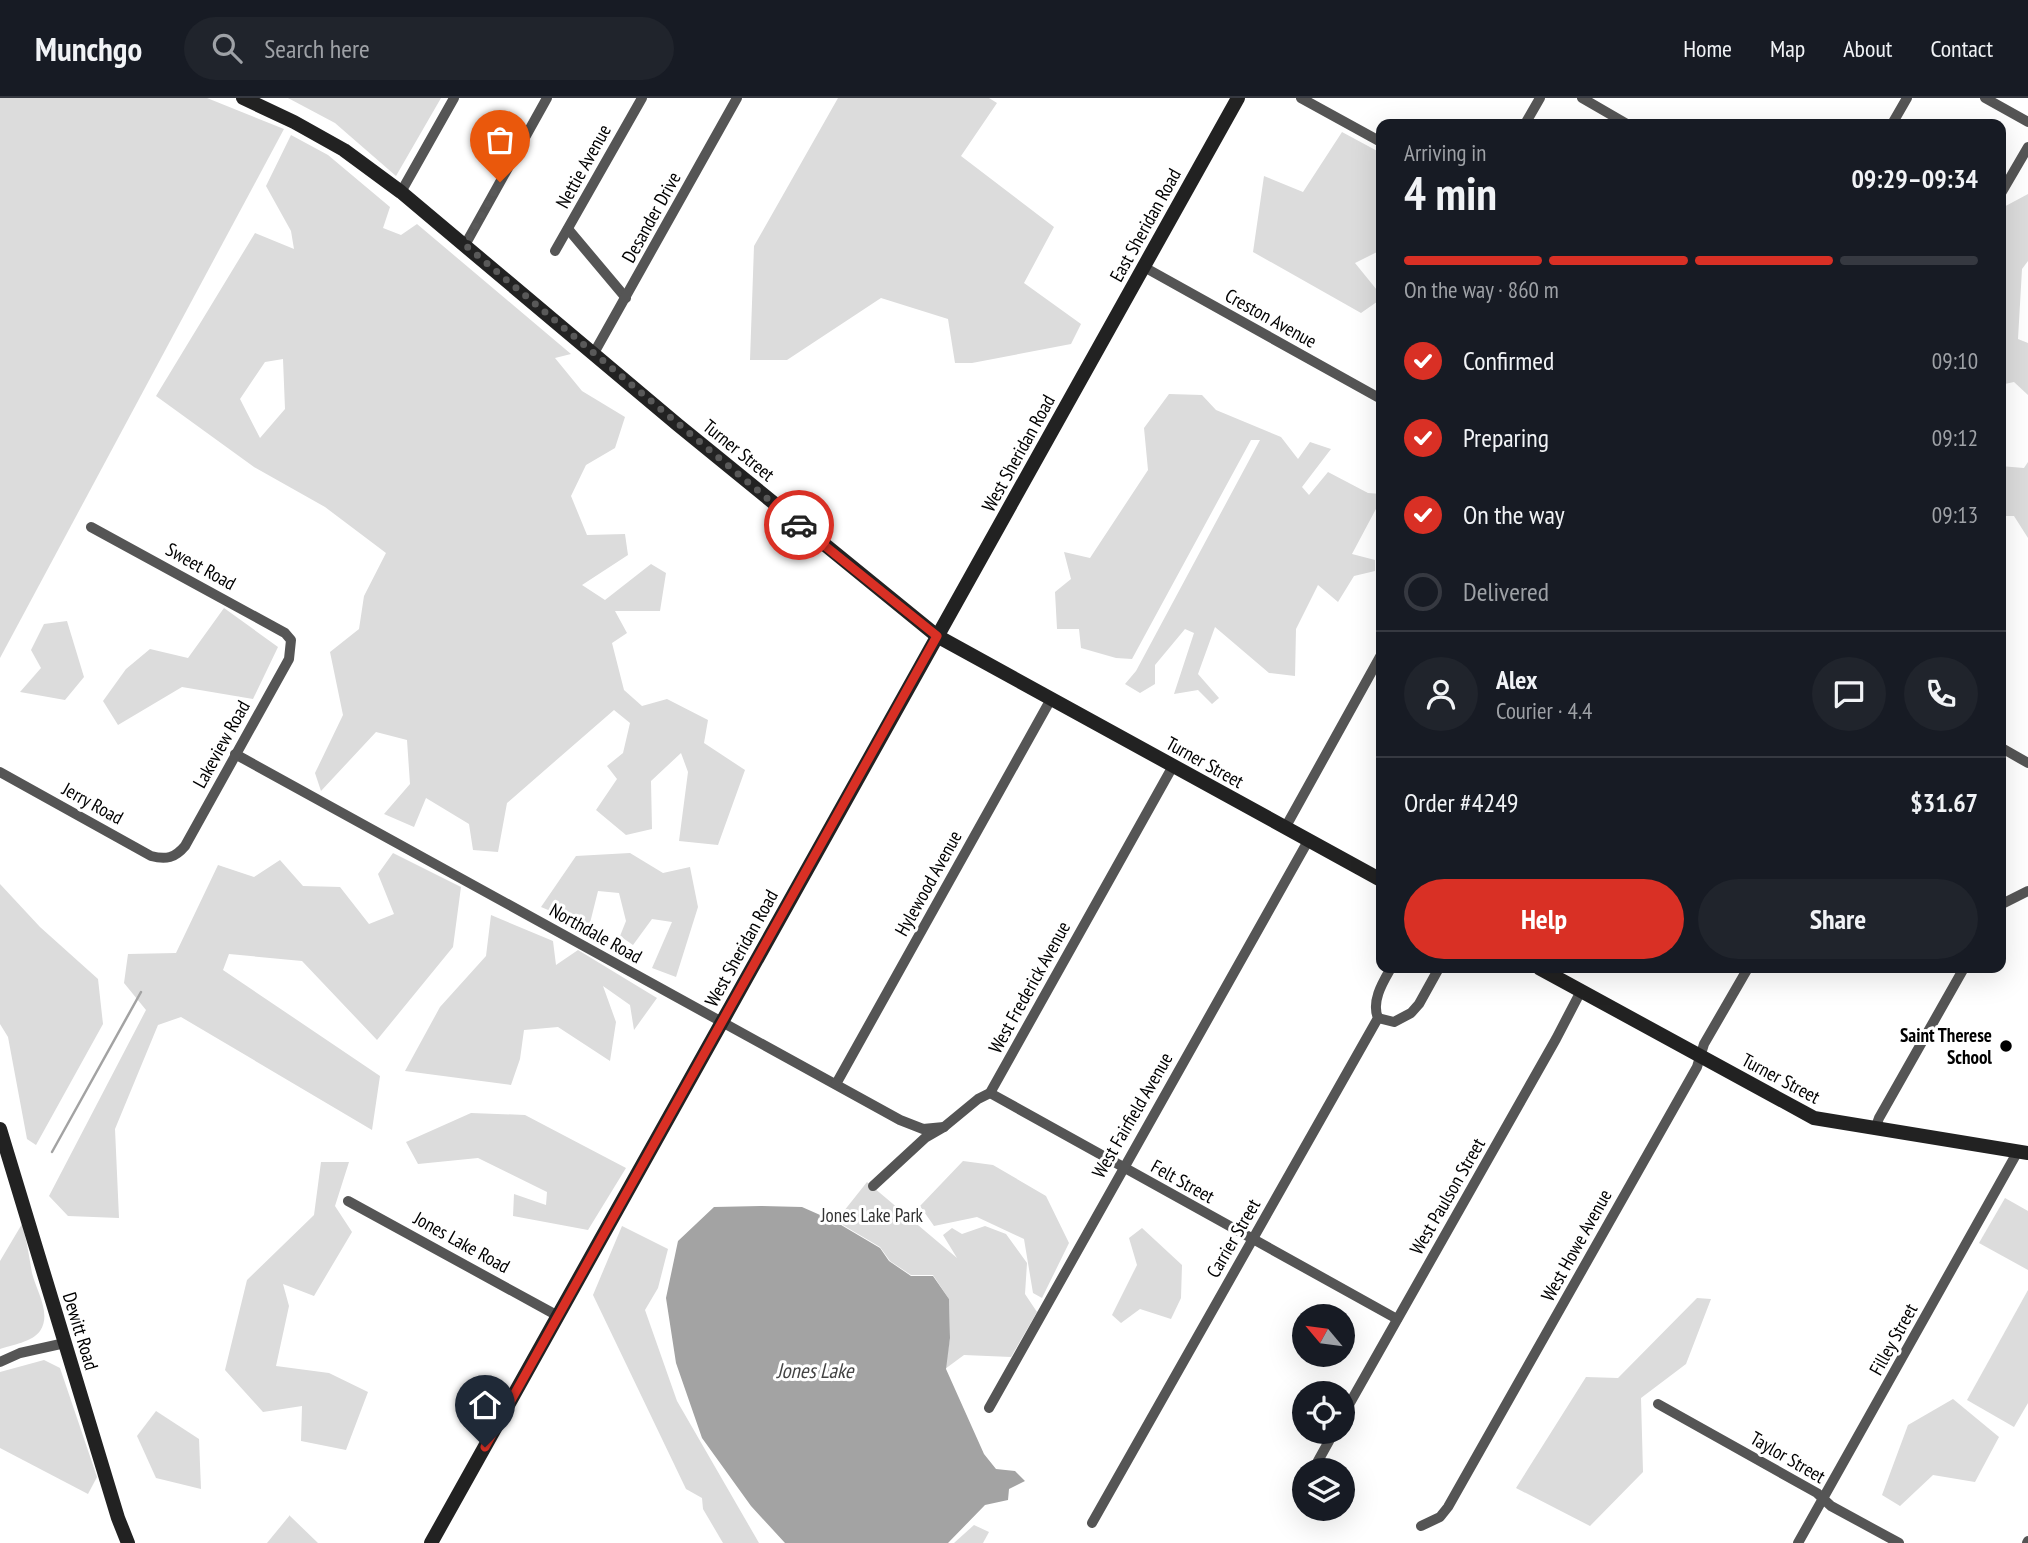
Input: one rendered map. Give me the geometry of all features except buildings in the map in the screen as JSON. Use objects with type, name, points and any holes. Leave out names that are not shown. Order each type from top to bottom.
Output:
[{"type":"street","name":"Turner Street","points":[[243,98],[344,150],[401,192],[705,448],[937,636],[1376,877]]},
{"type":"street","points":[[401,192],[454,98]]},
{"type":"street","points":[[465,245],[547,98]]},
{"type":"street","name":"Nettie Avenue","points":[[555,251],[642,98]]},
{"type":"street","name":"Desander Drive","points":[[594,353],[737,98]]},
{"type":"street","name":"East Sheridan Road","points":[[1085,371],[1238,98]]},
{"type":"street","points":[[1301,98],[1376,139]]},
{"type":"street","points":[[1528,119],[1540,98]]},
{"type":"street","points":[[1582,98],[1619,119]]},
{"type":"street","points":[[1895,119],[1907,98]]},
{"type":"street","points":[[1985,98],[2028,122]]},
{"type":"street","points":[[2006,185],[2028,147]]},
{"type":"street","points":[[568,229],[626,298]]},
{"type":"street","name":"Creston Avenue","points":[[1144,267],[1376,396]]},
{"type":"street","name":"West Sheridan Road","points":[[431,1543],[1085,371]]},
{"type":"street","name":"Sweet Road","points":[[91,527],[276,627],[291,640]]},
{"type":"street","name":"Lakeview Road","points":[[170,858],[185,846],[289,659],[291,640]]},
{"type":"street","points":[[1285,828],[1376,664]]},
{"type":"street","name":"Hylewood Avenue","points":[[836,1084],[1051,699]]},
{"type":"street","points":[[2006,750],[2028,763]]},
{"type":"street","name":"Northdale Road","points":[[235,754],[912,1126],[923,1129],[944,1127]]},
{"type":"street","name":"West Frederick Avenue","points":[[873,1186],[925,1138],[990,1093],[1173,766]]},
{"type":"street","name":"Jerry Road","points":[[0,772],[151,856],[170,858]]},
{"type":"street","name":"West Fairfield Avenue","points":[[989,1408],[1308,841]]},
{"type":"street","points":[[2006,902],[2028,891]]},
{"type":"street","name":"Carrier Street","points":[[1092,1523],[1378,1018],[1377,999],[1389,973]]},
{"type":"street","points":[[1378,1018],[1394,1022],[1411,1013],[1436,973]]},
{"type":"street","name":"Turner Street","points":[[1548,973],[1814,1118],[2023,1152]]},
{"type":"street","name":"West Howe Avenue","points":[[1421,1526],[1440,1517],[1448,1507],[1745,973]]},
{"type":"street","points":[[1875,1129],[1961,973]]},
{"type":"street","name":"West Paulson Street","points":[[1355,1394],[1581,991]]},
{"type":"street","name":"Felt Street","points":[[990,1093],[1397,1319]]},
{"type":"street","name":"Dewitt Road","points":[[0,1129],[118,1518],[128,1543]]},
{"type":"street","name":"Filley Street","points":[[1798,1543],[2023,1152]]},
{"type":"street","name":"Jones Lake Road","points":[[348,1201],[558,1316]]},
{"type":"street","points":[[0,1362],[20,1353],[65,1343]]},
{"type":"street","name":"Taylor Street","points":[[1658,1404],[1899,1543]]},
{"type":"green space","points":[[0,98],[207,98],[284,129],[0,658]]},
{"type":"green space","points":[[288,98],[441,98],[396,176],[335,123]]},
{"type":"green space","points":[[838,98],[989,98],[997,103],[961,156],[1054,227],[1024,283],[1081,324],[1071,344],[972,363],[955,363],[948,319],[881,298],[787,360],[750,360],[754,246]]},
{"type":"green space","points":[[1342,132],[1376,150],[1376,252],[1355,263],[1376,289],[1376,302],[1361,313],[1253,252],[1264,176],[1303,192]]},
{"type":"green space","points":[[291,135],[328,155],[390,207],[383,228],[401,235],[417,224],[571,354],[555,358],[582,391],[625,417],[615,448],[586,465],[571,496],[587,535],[625,534],[628,555],[582,585],[605,600],[651,564],[666,573],[660,611],[615,611],[627,633],[612,643],[624,690],[642,706],[667,699],[708,720],[704,743],[745,770],[718,845],[679,841],[688,772],[681,753],[651,781],[652,829],[626,835],[596,810],[617,779],[607,766],[623,753],[630,723],[614,710],[507,803],[498,852],[473,850],[469,824],[426,798],[414,827],[384,814],[410,784],[407,740],[376,732],[321,791],[315,773],[343,715],[330,652],[359,629],[364,596],[386,553],[325,507],[254,467],[156,396],[255,233],[294,249],[291,231],[266,186]],"holes":[[[283,359],[285,409],[260,438],[240,399],[265,362]]]},
{"type":"green space","points":[[2028,194],[2028,261],[2022,269],[2018,339],[2028,343],[2028,395],[2014,382],[2006,384],[2006,206]]},
{"type":"green space","points":[[1169,394],[1202,395],[1216,410],[1281,437],[1298,459],[1310,442],[1331,449],[1302,487],[1309,495],[1328,472],[1368,493],[1376,494],[1376,509],[1352,554],[1375,560],[1375,571],[1354,576],[1338,602],[1318,585],[1296,629],[1295,676],[1269,673],[1215,627],[1198,674],[1219,698],[1212,704],[1198,690],[1174,694],[1194,633],[1185,629],[1155,665],[1155,684],[1140,693],[1125,684],[1136,671],[1260,440],[1251,440],[1132,659],[1116,658],[1081,648],[1079,629],[1057,629],[1055,592],[1071,579],[1064,552],[1090,558],[1148,470],[1144,428]]},
{"type":"green space","points":[[2028,462],[2028,538],[2014,516],[2006,516],[2006,466],[2024,468]]},
{"type":"green space","points":[[224,608],[278,647],[253,699],[182,687],[118,725],[103,701],[126,669],[150,649],[188,658]]},
{"type":"green space","points":[[67,621],[84,677],[65,700],[20,692],[41,668],[31,650],[44,624]]},
{"type":"green space","points":[[393,853],[461,887],[453,947],[377,1040],[302,961],[229,954],[223,970],[380,1076],[372,1130],[181,1017],[158,1025],[115,1129],[119,1218],[68,1216],[49,1196],[146,1010],[124,983],[128,954],[176,953],[218,865],[254,877],[280,860],[303,886],[340,887],[369,924],[394,914],[378,874]]},
{"type":"green space","points":[[630,853],[663,873],[690,867],[698,907],[676,977],[652,968],[672,922],[652,919],[633,945],[620,936],[626,921],[619,893],[598,891],[589,927],[541,907],[576,856]]},
{"type":"green space","points":[[0,884],[40,927],[98,979],[103,1024],[36,1145],[27,1139],[8,1037],[0,1024]]},
{"type":"green space","points":[[491,915],[553,941],[556,965],[578,950],[657,998],[634,1030],[630,1005],[603,986],[616,1022],[610,1061],[558,1027],[524,1030],[520,1059],[511,1085],[405,1071],[440,1007],[486,956]]},
{"type":"green space","points":[[471,1113],[525,1115],[626,1168],[588,1230],[513,1216],[514,1194],[546,1205],[547,1192],[478,1158],[418,1164],[406,1142]]},
{"type":"green space","points":[[963,1161],[993,1165],[1046,1196],[1069,1243],[1042,1298],[1033,1293],[1024,1239],[977,1217],[934,1226],[920,1206]]},
{"type":"green space","points":[[321,1162],[349,1162],[335,1206],[352,1232],[314,1296],[283,1284],[289,1306],[276,1366],[329,1373],[368,1392],[346,1450],[301,1441],[302,1406],[263,1412],[225,1370],[247,1280],[314,1215]]},
{"type":"green space","name":"Jones Lake Park","points":[[867,1182],[957,1258],[943,1235],[952,1228],[962,1234],[985,1226],[1006,1234],[1027,1263],[1025,1294],[1037,1312],[1011,1357],[964,1355],[945,1369],[950,1338],[949,1299],[933,1275],[911,1275],[890,1261],[880,1247],[836,1221]]},
{"type":"green space","points":[[2005,1198],[2028,1211],[2028,1270],[1979,1243]]},
{"type":"green space","points":[[22,1224],[32,1273],[44,1310],[43,1324],[32,1338],[0,1349],[0,1261]]},
{"type":"green space","points":[[622,1226],[668,1249],[658,1288],[645,1310],[677,1401],[759,1543],[723,1543],[703,1509],[702,1498],[686,1489],[593,1295]]},
{"type":"green space","points":[[1142,1228],[1182,1265],[1181,1298],[1171,1319],[1140,1309],[1121,1323],[1112,1315],[1137,1265],[1129,1238]]},
{"type":"green space","points":[[2028,1290],[2028,1403],[2014,1427],[1967,1400]]},
{"type":"green space","points":[[1697,1298],[1711,1299],[1686,1364],[1641,1398],[1643,1472],[1590,1526],[1516,1488],[1586,1377],[1618,1378]]},
{"type":"green space","points":[[44,1360],[60,1368],[97,1477],[88,1494],[0,1448],[0,1372]]},
{"type":"green space","points":[[1953,1399],[1999,1437],[1975,1482],[1933,1475],[1900,1506],[1882,1495],[1908,1425]]},
{"type":"green space","points":[[156,1411],[199,1439],[201,1489],[156,1478],[137,1436]]},
{"type":"green space","points":[[290,1516],[318,1543],[267,1543]]},
{"type":"green space","points":[[974,1525],[989,1532],[983,1543],[954,1543]]},
{"type":"water","name":"Jones Lake","points":[[714,1207],[802,1207],[836,1222],[880,1248],[889,1261],[911,1276],[933,1276],[949,1299],[950,1338],[946,1369],[984,1454],[996,1469],[1015,1471],[1025,1481],[1009,1489],[1008,1500],[985,1505],[948,1543],[785,1543],[751,1506],[702,1438],[676,1363],[666,1298],[678,1241]]},
{"type":"waterway","points":[[52,1152],[141,992]]},
{"type":"way so far","points":[[500,182],[465,245],[799,525]]},
{"type":"place","name":"Saint Therese School","points":[[2006,1046]]},
{"type":"route","points":[[485,1447],[937,636],[799,525]]}]
